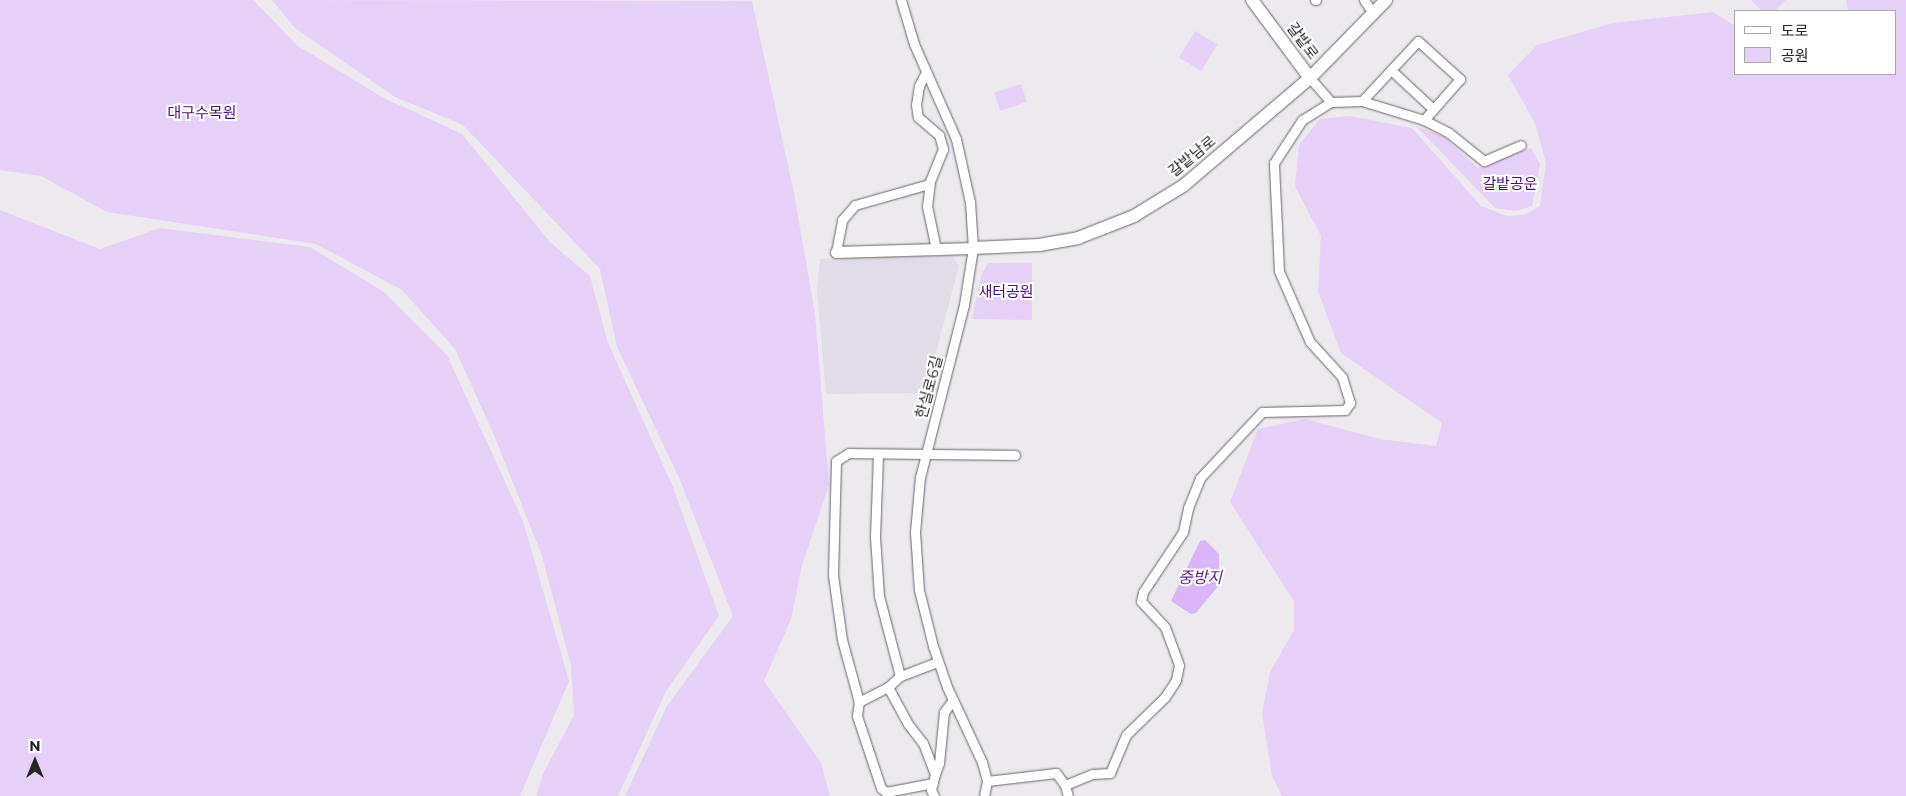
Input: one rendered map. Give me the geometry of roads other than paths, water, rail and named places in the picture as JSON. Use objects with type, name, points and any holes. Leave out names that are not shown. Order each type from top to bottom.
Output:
[{"type":"main road","name":"갈밭로","points":[[1252,0],[1310,78]]},
{"type":"main road","name":"갈밭남로","points":[[973,248],[1039,245],[1078,238],[1134,216],[1183,186],[1310,78],[1386,0]]},
{"type":"street","name":"한실로6길","points":[[901,0],[926,72],[952,130],[967,183],[973,248],[964,305],[925,454],[918,496],[916,556],[919,590],[937,662],[982,762],[987,781],[984,796]]},
{"type":"street","points":[[1364,0],[1373,13]]},
{"type":"street","points":[[1362,101],[1418,41],[1460,79],[1424,120]]},
{"type":"street","points":[[1391,70],[1434,108]]},
{"type":"street","points":[[926,72],[919,86],[916,105],[918,117],[940,137],[943,149],[929,184],[927,206],[936,249]]},
{"type":"street","points":[[1310,78],[1331,102]]},
{"type":"street","points":[[1066,785],[1092,774],[1110,773],[1126,735],[1165,697],[1176,680],[1178,665],[1165,626],[1141,601],[1143,592],[1183,532],[1188,508],[1200,478],[1262,412],[1345,410],[1350,403],[1342,377],[1310,342],[1279,271],[1274,162],[1302,120],[1331,102],[1362,101],[1424,120],[1449,133],[1484,161],[1521,145]]},
{"type":"street","points":[[940,137],[952,130]]},
{"type":"street","points":[[929,184],[855,205],[842,220],[836,252],[973,248]]},
{"type":"street","points":[[934,779],[886,792],[881,788],[857,716],[859,701],[842,640],[833,575],[836,461],[849,453],[878,455],[1015,455]]},
{"type":"street","points":[[878,455],[875,505],[877,578],[887,634],[900,676]]},
{"type":"street","points":[[859,701],[888,687],[900,676],[937,662]]},
{"type":"street","points":[[888,687],[908,724],[923,743],[934,779],[934,796]]},
{"type":"street","points":[[934,779],[939,764],[944,712],[953,700]]},
{"type":"street","points":[[987,781],[1056,773],[1066,785],[1068,796]]},
{"type":"water","name":"중방지","points":[[1205,540],[1219,554],[1219,585],[1196,613],[1191,614],[1171,601],[1200,541]]},
{"type":"park label","name":"대구수목원","points":[[202,113]]},
{"type":"park label","name":"갈밭공운","points":[[1510,184]]},
{"type":"park label","name":"새터공원","points":[[1006,292]]}]
